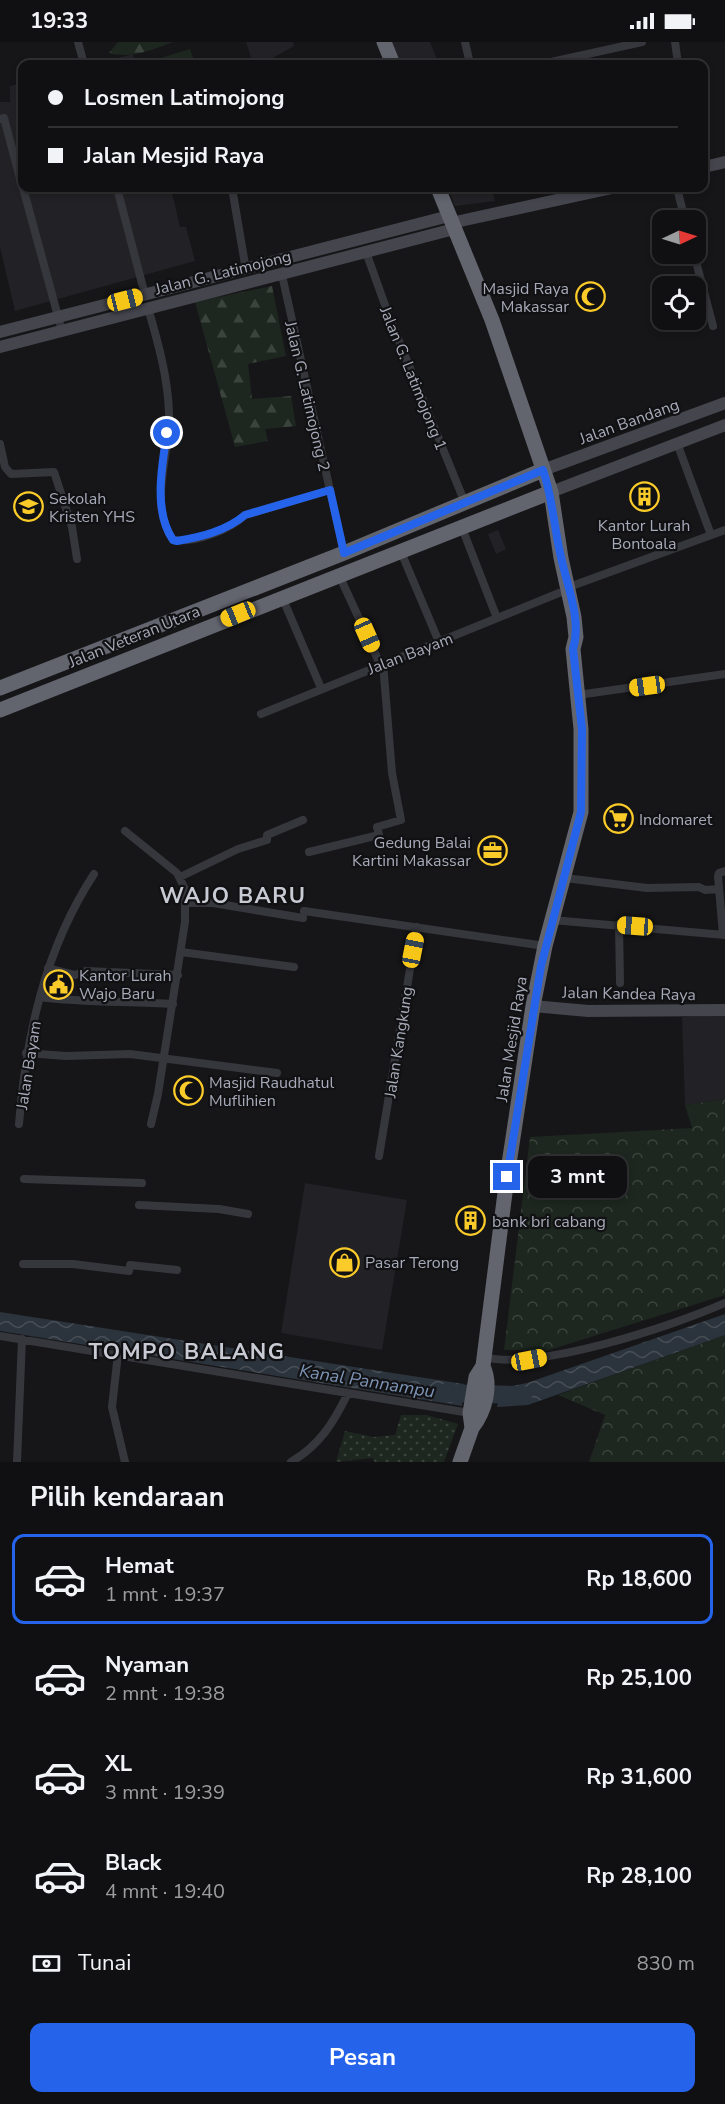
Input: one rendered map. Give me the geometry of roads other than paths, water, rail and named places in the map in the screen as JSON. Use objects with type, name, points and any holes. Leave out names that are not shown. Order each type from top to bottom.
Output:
[{"type":"highway","points":[[384,42],[391,60]]},
{"type":"highway","name":"Jalan Mesjid Raya","points":[[439,192],[492,320],[551,492],[564,590],[576,637],[573,649],[582,740],[581,812],[545,946],[533,1006],[481,1384],[460,1462]]},
{"type":"highway","name":"Jalan Veteran Utara","points":[[0,688],[344,553],[543,470]]},
{"type":"highway","name":"Jalan Veteran Utara","points":[[0,710],[551,492]]},
{"type":"highway","points":[[251,590],[256,607]]},
{"type":"highway","points":[[75,660],[83,677]]},
{"type":"main road","points":[[708,166],[725,162]]},
{"type":"main road","points":[[451,223],[594,192]]},
{"type":"main road","name":"Jalan G. Latimojong","points":[[0,332],[246,270],[451,223]]},
{"type":"main road","name":"Jalan G. Latimojong","points":[[0,347],[366,252],[451,223]]},
{"type":"main road","points":[[145,295],[148,308]]},
{"type":"main road","name":"Jalan Bandang","points":[[543,470],[725,403]]},
{"type":"main road","points":[[551,492],[725,425]]},
{"type":"main road","name":"Jalan Kandea Raya","points":[[533,1006],[588,1011],[725,1010]]},
{"type":"street","points":[[78,42],[83,60]]},
{"type":"street","points":[[465,42],[469,60]]},
{"type":"street","points":[[561,60],[642,42]]},
{"type":"street","points":[[675,42],[677,60]]},
{"type":"street","points":[[0,119],[4,118],[18,169]]},
{"type":"street","points":[[24,192],[62,331]]},
{"type":"street","points":[[118,192],[145,295]]},
{"type":"street","points":[[233,192],[246,270]]},
{"type":"street","points":[[678,192],[682,210]]},
{"type":"street","name":"Jalan G. Latimojong 1","points":[[366,252],[390,319],[465,503]]},
{"type":"street","points":[[696,264],[713,326]]},
{"type":"street","name":"Jalan G. Latimojong 2","points":[[282,275],[344,553]]},
{"type":"street","points":[[148,308],[159,345],[169,404],[169,424],[161,471],[161,486],[166,526],[173,540],[211,534],[236,525],[245,515],[330,490]]},
{"type":"street","points":[[677,443],[711,535]]},
{"type":"street","points":[[0,444],[5,466],[11,474],[54,472],[72,527],[77,559]]},
{"type":"street","points":[[462,528],[497,618]]},
{"type":"street","name":"Jalan Bayam","points":[[261,714],[564,590],[725,530]]},
{"type":"street","points":[[401,552],[439,642]]},
{"type":"street","points":[[309,852],[379,835],[377,827],[400,820],[392,773],[382,664],[339,575]]},
{"type":"street","points":[[282,597],[321,688]]},
{"type":"street","points":[[578,695],[725,674]]},
{"type":"street","points":[[180,877],[238,849],[267,840],[267,835],[303,820]]},
{"type":"street","points":[[125,831],[180,877],[185,889],[186,903],[178,975],[151,1124]]},
{"type":"street","points":[[552,920],[619,924],[724,935],[719,873],[725,871]]},
{"type":"street","name":"Jalan Bayam","points":[[19,1124],[26,1053],[48,969],[63,927],[94,874]]},
{"type":"street","points":[[565,878],[647,888],[719,889]]},
{"type":"street","points":[[186,903],[213,903],[417,927],[545,946]]},
{"type":"street","points":[[619,924],[620,983]]},
{"type":"street","name":"Jalan Kangkung","points":[[379,1156],[417,927]]},
{"type":"street","points":[[181,952],[294,968]]},
{"type":"street","points":[[48,969],[75,975],[86,971],[178,975]]},
{"type":"street","points":[[40,997],[76,1001],[173,1004]]},
{"type":"street","points":[[26,1053],[66,1056],[130,1054],[277,1073]]},
{"type":"street","points":[[24,1179],[142,1183]]},
{"type":"street","points":[[139,1205],[219,1209],[248,1214]]},
{"type":"street","points":[[23,1264],[73,1264],[177,1270]]},
{"type":"street","points":[[484,1361],[512,1361],[550,1356],[647,1330],[725,1303]]},
{"type":"street","points":[[0,1336],[474,1415]]},
{"type":"street","points":[[17,1462],[22,1339]]},
{"type":"street","points":[[117,1354],[112,1407],[125,1462]]},
{"type":"street","points":[[291,1462],[311,1449],[334,1423],[348,1393]]},
{"type":"water","points":[[0,1312],[464,1384],[462,1406],[0,1331]]},
{"type":"water","points":[[725,1314],[725,1335],[528,1405],[497,1407],[501,1388],[527,1383]]},
{"type":"waterway","name":"Kanal Pannampu","points":[[440,1393],[523,1395]]},
{"type":"place","name":"Masjid Raya Makassar","points":[[590,297]]},
{"type":"place","name":"Kantor Lurah Bontoala","points":[[644,497]]},
{"type":"place","name":"Sekolah Kristen YHS","points":[[28,507]]},
{"type":"place","name":"Indomaret","points":[[618,819]]},
{"type":"place","name":"Gedung Balai Kartini Makassar","points":[[492,851]]},
{"type":"place","name":"Kantor Lurah Wajo Baru","points":[[58,984]]},
{"type":"place","name":"Masjid Raudhatul Muflihien","points":[[188,1091]]},
{"type":"place","name":"bank bri cabang","points":[[471,1221]]},
{"type":"place","name":"Pasar Terong","points":[[344,1262]]},
{"type":"district","name":"WAJO BARU","points":[[233,895]]},
{"type":"district","name":"TOMPO BALANG","points":[[187,1351]]}]
